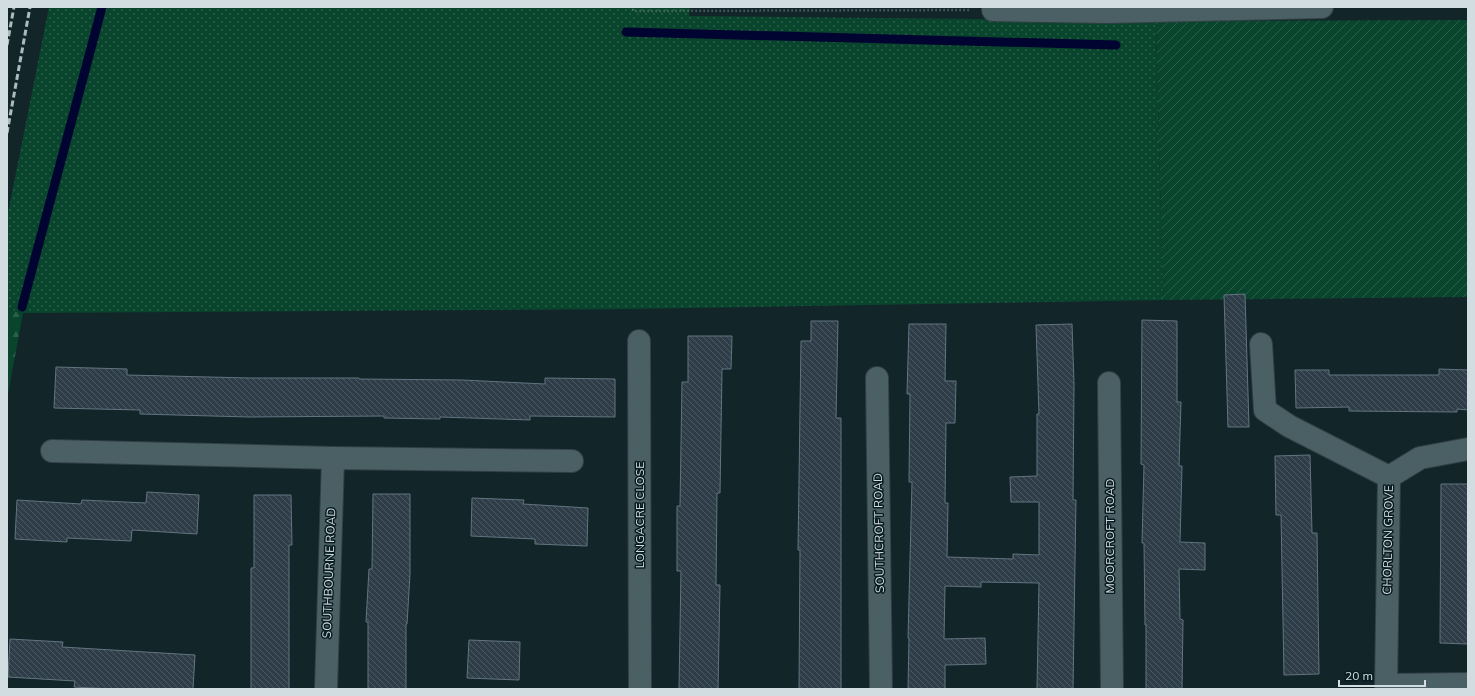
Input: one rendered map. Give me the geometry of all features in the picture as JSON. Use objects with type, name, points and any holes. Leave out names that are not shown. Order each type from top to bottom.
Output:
[{"type":"street","points":[[993,10],[1108,12],[1322,7]]},
{"type":"street","name":"LONGACRE CLOSE","points":[[639,341],[640,689]]},
{"type":"street","points":[[1261,344],[1264,410],[1289,426],[1389,477]]},
{"type":"street","name":"SOUTHCROFT ROAD","points":[[877,378],[881,689]]},
{"type":"street","name":"MOORCROFT ROAD","points":[[1109,383],[1112,689]]},
{"type":"street","name":"CHORLTON GROVE","points":[[1386,687],[1389,477],[1420,458],[1468,449]]},
{"type":"street","points":[[52,451],[333,458],[572,461]]},
{"type":"street","name":"SOUTHBOURNE ROAD","points":[[326,689],[333,458]]},
{"type":"street","points":[[1386,687],[1468,684]]},
{"type":"path","points":[[629,7],[634,11],[993,10]]},
{"type":"green space","points":[[49,7],[690,7],[689,16],[1156,21],[1163,300],[625,309],[23,313],[7,309],[7,218]]},
{"type":"green space","points":[[1468,20],[1468,297],[1163,300],[1156,21]]},
{"type":"green space","points":[[7,309],[23,313],[7,399]]},
{"type":"building","points":[[1245,294],[1249,427],[1228,427],[1224,295]]},
{"type":"building","points":[[1142,320],[1177,321],[1177,402],[1181,402],[1179,466],[1182,466],[1180,542],[1205,543],[1205,570],[1179,569],[1180,619],[1183,620],[1182,689],[1146,689],[1144,543],[1142,543],[1144,465],[1141,464]]},
{"type":"building","points":[[811,321],[838,321],[836,418],[841,418],[841,689],[799,689],[800,550],[798,550],[801,341],[811,341]]},
{"type":"building","points":[[909,324],[946,324],[945,381],[956,381],[955,423],[946,423],[945,503],[948,503],[947,557],[1013,559],[1013,554],[1039,555],[1039,502],[1011,502],[1010,477],[1037,476],[1037,414],[1039,414],[1036,325],[1072,324],[1074,384],[1073,500],[1076,500],[1073,689],[1037,689],[1039,583],[981,582],[981,587],[945,586],[944,639],[985,638],[986,664],[945,665],[945,689],[908,689],[912,482],[909,482],[910,394],[907,394]]},
{"type":"building","points":[[688,336],[732,336],[731,369],[722,369],[720,493],[717,493],[716,585],[720,585],[718,689],[679,689],[681,571],[677,571],[677,506],[680,506],[682,382],[688,382]]},
{"type":"building","points":[[56,367],[127,369],[127,375],[249,378],[462,380],[545,384],[545,378],[615,379],[615,417],[530,416],[530,420],[440,417],[440,419],[384,418],[384,416],[249,417],[140,414],[140,410],[54,408]]},
{"type":"building","points":[[1439,369],[1468,370],[1468,410],[1457,409],[1457,412],[1349,411],[1349,407],[1296,408],[1295,370],[1329,370],[1329,375],[1439,375]]},
{"type":"building","points":[[1310,455],[1312,533],[1317,533],[1319,674],[1284,675],[1281,515],[1276,515],[1275,456]]},
{"type":"building","points":[[1441,484],[1468,484],[1468,644],[1440,643]]},
{"type":"building","points":[[147,492],[199,495],[197,534],[132,530],[131,541],[67,538],[67,542],[15,539],[17,500],[81,504],[82,500],[146,503]]},
{"type":"building","points":[[373,494],[410,494],[410,574],[406,624],[406,689],[368,689],[368,622],[366,622],[369,569],[372,569]]},
{"type":"building","points":[[254,495],[291,495],[292,545],[289,545],[289,689],[251,689],[251,568],[254,568]]},
{"type":"building","points":[[472,498],[524,500],[523,504],[588,508],[587,546],[535,544],[535,539],[471,536]]},
{"type":"building","points":[[10,639],[63,642],[62,647],[195,655],[193,689],[110,689],[74,687],[75,681],[8,677]]},
{"type":"building","points":[[469,640],[520,642],[519,680],[467,678]]},
{"type":"waterway","points":[[22,307],[102,7]]},
{"type":"waterway","points":[[626,32],[1116,45]]},
{"type":"railway","points":[[7,45],[14,7]]},
{"type":"railway","points":[[7,133],[30,7]]}]
